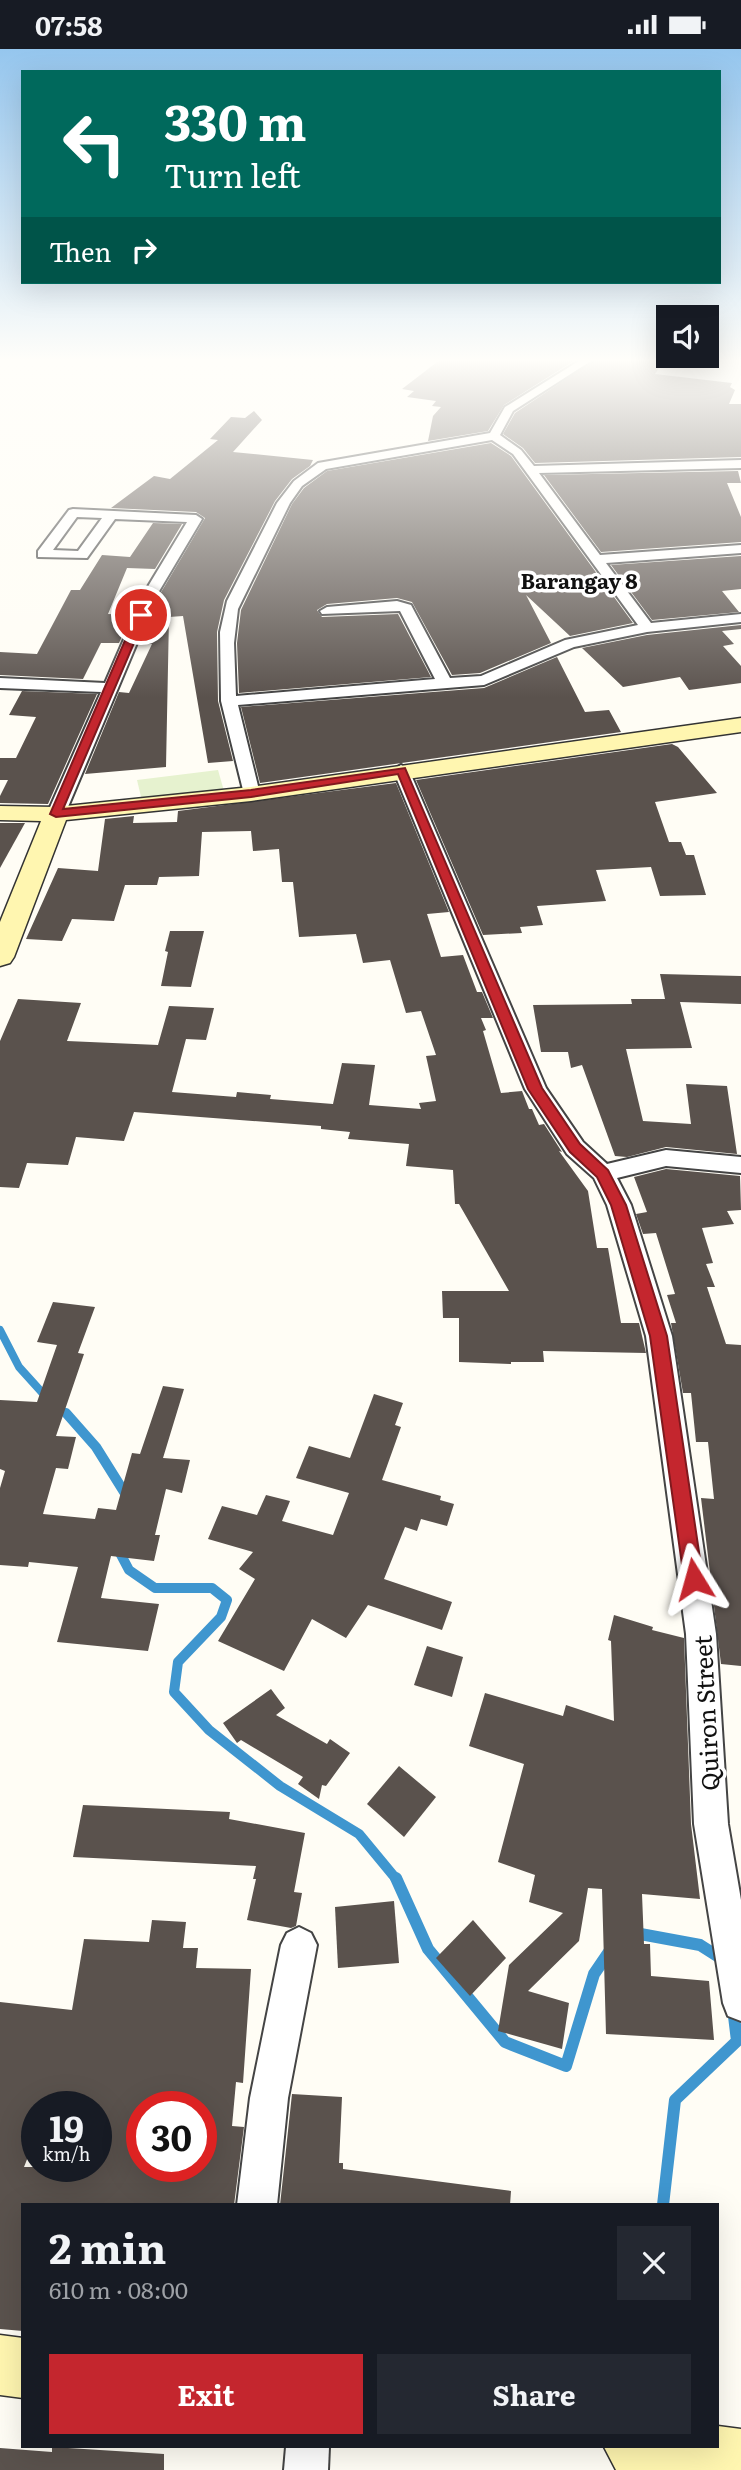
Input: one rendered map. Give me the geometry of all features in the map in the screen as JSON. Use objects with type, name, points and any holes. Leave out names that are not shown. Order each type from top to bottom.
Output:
[{"type":"street","points":[[251,794],[229,701],[226,640],[232,607],[261,550],[274,516],[293,486],[313,472]]},
{"type":"street","points":[[533,472],[648,628]]},
{"type":"street","points":[[0,957],[56,814],[151,593],[196,519],[73,513],[43,554],[82,555],[110,515]]},
{"type":"street","points":[[599,559],[741,549]]},
{"type":"street","points":[[327,611],[397,605],[406,608],[445,683]]},
{"type":"street","points":[[229,701],[484,680],[570,643],[648,628],[741,618]]},
{"type":"street","points":[[0,683],[109,688]]},
{"type":"street","points":[[0,813],[56,814],[251,794],[741,725]]},
{"type":"street","name":"Quiron Street","points":[[401,771],[536,1089],[575,1148],[603,1173],[619,1205],[659,1336],[701,1633],[711,1824],[741,2003]]},
{"type":"street","points":[[603,1173],[666,1158],[741,1165]]},
{"type":"street","points":[[257,2203],[269,2098],[299,1944]]},
{"type":"street","points":[[0,2365],[21,2368]]},
{"type":"street","points":[[306,2470],[308,2448]]},
{"type":"street","points":[[643,2448],[741,2460]]},
{"type":"green space","points":[[218,770],[224,791],[142,801],[137,780]]},
{"type":"building","points":[[179,472],[302,472],[292,479],[275,501],[224,600],[217,632],[218,701],[233,761],[208,763],[183,616],[169,617],[166,767],[85,774],[119,692],[129,693],[152,644],[139,644],[160,594],[205,518],[196,512],[111,508],[154,476],[170,479]]},
{"type":"building","points":[[326,472],[523,472],[633,623],[570,636],[526,595],[551,643],[480,673],[452,675],[412,602],[397,598],[327,604],[317,610],[322,617],[398,614],[431,677],[239,693],[237,643],[241,610],[292,504],[304,488]]},
{"type":"building","points":[[738,472],[741,483],[727,483],[741,517],[741,542],[601,552],[544,475]]},
{"type":"building","points":[[153,523],[182,524],[155,569],[127,568],[108,614],[132,615],[119,643],[101,643],[83,679],[0,675],[0,652],[37,654],[71,590],[80,590],[102,555],[130,557]]},
{"type":"building","points":[[741,556],[741,589],[722,591],[739,612],[652,620],[611,565]]},
{"type":"building","points":[[741,625],[741,629],[722,631],[734,644],[723,646],[741,666],[741,683],[689,690],[680,677],[623,687],[582,648],[647,635]]},
{"type":"building","points":[[557,657],[585,712],[609,710],[621,732],[260,783],[241,707],[484,688]]},
{"type":"building","points":[[22,691],[97,694],[48,804],[0,803],[0,796],[8,780],[0,780],[0,758],[16,758],[36,717],[9,715]]},
{"type":"building","points":[[672,744],[678,747],[717,793],[655,802],[669,842],[681,842],[686,855],[694,855],[706,895],[660,896],[651,867],[596,870],[606,901],[537,906],[543,925],[520,927],[522,933],[483,935],[416,780]]},
{"type":"building","points":[[396,783],[449,912],[427,914],[441,957],[463,955],[477,992],[482,992],[493,1018],[481,1018],[486,1030],[483,1031],[501,1093],[522,1091],[539,1125],[544,1124],[562,1152],[559,1151],[588,1191],[597,1248],[608,1248],[621,1323],[639,1323],[646,1353],[543,1351],[544,1362],[459,1362],[459,1318],[443,1318],[442,1291],[509,1291],[459,1204],[455,1204],[453,1170],[406,1166],[409,1144],[348,1139],[350,1132],[321,1129],[321,1126],[134,1112],[124,1141],[76,1137],[68,1165],[27,1163],[19,1188],[0,1187],[0,1041],[18,999],[81,1003],[67,1041],[158,1045],[169,1006],[214,1008],[206,1040],[186,1039],[172,1092],[236,1097],[237,1092],[271,1095],[270,1099],[333,1104],[342,1063],[375,1065],[369,1105],[421,1109],[419,1103],[436,1101],[426,1056],[436,1055],[421,1011],[406,1013],[390,960],[363,963],[356,934],[299,937],[293,882],[282,882],[279,849],[253,851],[251,831],[202,832],[199,876],[159,877],[157,885],[125,885],[114,921],[72,919],[62,941],[26,939],[58,868],[98,871],[105,819],[134,816],[133,823],[177,822],[178,811]]},
{"type":"building","points":[[0,823],[25,823],[0,868]]},
{"type":"building","points":[[170,931],[204,931],[191,987],[161,986]]},
{"type":"building","points":[[660,974],[741,976],[741,1004],[680,1002],[692,1048],[626,1049],[643,1121],[691,1124],[686,1084],[727,1086],[737,1154],[666,1147],[627,1157],[615,1156],[582,1065],[571,1068],[568,1052],[541,1052],[533,1005],[632,1004],[631,999],[665,999]]},
{"type":"building","points":[[666,1169],[740,1176],[741,1210],[727,1211],[734,1224],[702,1228],[713,1263],[706,1264],[715,1287],[707,1287],[726,1344],[741,1345],[741,1666],[721,1664],[701,1498],[714,1499],[708,1442],[696,1442],[691,1393],[683,1393],[671,1323],[676,1323],[667,1295],[675,1294],[656,1233],[643,1234],[636,1214],[647,1212],[634,1177]]},
{"type":"building","points":[[53,1302],[95,1307],[78,1353],[84,1354],[56,1436],[76,1437],[68,1469],[56,1468],[43,1514],[95,1519],[98,1508],[116,1510],[132,1453],[140,1454],[163,1386],[184,1389],[163,1458],[190,1460],[182,1493],[166,1489],[155,1535],[160,1535],[154,1561],[111,1556],[101,1598],[159,1604],[148,1651],[57,1642],[78,1567],[29,1562],[28,1567],[0,1565],[0,1488],[5,1471],[0,1469],[0,1400],[37,1402],[57,1345],[37,1342]]},
{"type":"building","points":[[374,1394],[403,1403],[395,1425],[401,1427],[382,1480],[441,1496],[440,1500],[454,1504],[447,1526],[421,1519],[417,1531],[405,1527],[384,1579],[452,1602],[442,1630],[368,1605],[346,1638],[312,1619],[284,1671],[218,1641],[255,1579],[239,1569],[253,1552],[208,1539],[222,1506],[257,1515],[266,1495],[290,1501],[282,1521],[333,1535],[349,1493],[296,1478],[309,1446],[350,1458]]},
{"type":"building","points":[[614,1615],[653,1627],[652,1630],[684,1638],[691,1824],[700,1899],[642,1894],[644,1944],[650,1944],[651,1976],[709,1981],[714,2040],[606,2034],[602,1889],[588,1888],[579,1941],[528,1991],[569,2003],[562,2049],[498,2031],[509,1965],[563,1913],[529,1902],[535,1875],[498,1862],[524,1764],[469,1746],[485,1693],[563,1716],[566,1705],[614,1721],[611,1641],[608,1640]]},
{"type":"building","points":[[427,1646],[463,1657],[452,1697],[414,1685]]},
{"type":"building","points":[[271,1689],[285,1708],[276,1715],[327,1744],[330,1739],[350,1753],[326,1786],[322,1785],[319,1799],[298,1784],[303,1777],[241,1740],[237,1743],[223,1723]]},
{"type":"building","points":[[399,1766],[436,1797],[404,1837],[367,1804]]},
{"type":"building","points":[[83,1805],[230,1812],[229,1819],[305,1833],[294,1892],[302,1893],[296,1926],[291,1928],[247,1920],[256,1879],[253,1879],[256,1866],[73,1857]]},
{"type":"building","points":[[394,1901],[399,1963],[338,1968],[335,1907]]},
{"type":"building","points":[[152,1920],[186,1922],[183,1948],[198,1948],[196,1968],[251,1969],[243,2083],[236,2082],[232,2126],[244,2127],[234,2203],[21,2203],[21,2331],[0,2329],[0,2002],[72,2010],[84,1939],[149,1942]]},
{"type":"building","points":[[473,1920],[506,1958],[470,1996],[436,1958]]},
{"type":"building","points":[[292,2094],[342,2097],[339,2163],[343,2163],[343,2169],[511,2191],[510,2203],[280,2203]]},
{"type":"building","points":[[0,2448],[52,2452],[52,2448],[68,2448],[164,2454],[164,2470],[0,2470]]},
{"type":"waterway","points":[[0,1330],[19,1367],[47,1398]]},
{"type":"waterway","points":[[57,1406],[67,1414]]},
{"type":"waterway","points":[[67,1414],[96,1447],[126,1495]]},
{"type":"waterway","points":[[121,1549],[120,1553],[129,1570],[155,1588],[212,1588],[227,1600],[221,1617],[178,1662],[174,1692],[209,1730],[280,1786],[359,1834],[397,1880]]},
{"type":"waterway","points":[[397,1880],[428,1949],[505,2042],[566,2066],[594,1974],[609,1952]]},
{"type":"waterway","points":[[635,1933],[700,1945],[722,1959]]},
{"type":"waterway","points":[[663,2203],[675,2100],[737,2041],[733,2008]]},
{"type":"district","name":"Barangay 8","points":[[579,579]]},
{"type":"route","points":[[141,615],[56,814],[251,794],[401,771],[536,1089],[575,1148],[603,1173],[619,1205],[659,1336],[694,1579]]}]
